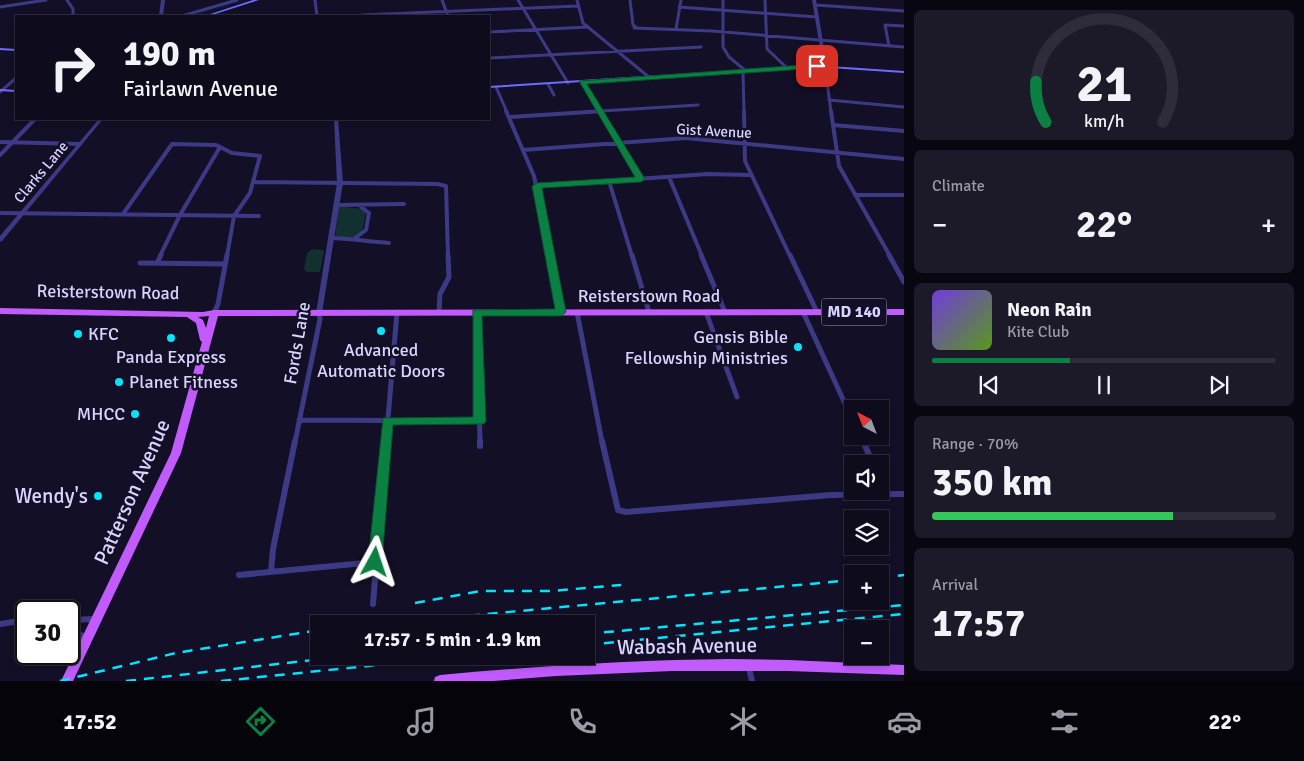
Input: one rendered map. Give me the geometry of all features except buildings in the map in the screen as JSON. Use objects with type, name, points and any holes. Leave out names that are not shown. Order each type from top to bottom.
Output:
[{"type":"main road","points":[[209,15],[258,0]]},
{"type":"main road","points":[[0,50],[15,50]]},
{"type":"main road","points":[[490,87],[825,66],[904,72]]},
{"type":"main road","points":[[1,91],[15,91]]},
{"type":"main road","name":"Reisterstown Road","points":[[0,306],[204,310],[214,313]]},
{"type":"main road","points":[[31,312],[66,307]]},
{"type":"main road","name":"Reisterstown Road","points":[[0,311],[203,316],[214,313],[319,312],[904,312]]},
{"type":"main road","name":"Patterson Avenue","points":[[67,681],[176,453],[214,313]]},
{"type":"main road","points":[[140,314],[198,319],[201,323],[205,343]]},
{"type":"main road","name":"Wabash Avenue","points":[[440,681],[543,671],[696,664],[904,670]]},
{"type":"street","points":[[0,7],[46,0]]},
{"type":"street","points":[[67,0],[73,15]]},
{"type":"street","points":[[160,15],[164,0]]},
{"type":"street","points":[[185,15],[236,0]]},
{"type":"street","points":[[315,0],[317,15]]},
{"type":"street","points":[[442,0],[448,15]]},
{"type":"street","points":[[518,0],[568,83]]},
{"type":"street","points":[[577,0],[582,21],[650,78]]},
{"type":"street","points":[[630,0],[633,25],[635,27],[766,35],[904,47]]},
{"type":"street","points":[[676,29],[681,0]]},
{"type":"street","points":[[723,0],[723,32],[726,53],[744,71],[744,158],[750,175],[817,312]]},
{"type":"street","points":[[765,0],[766,35],[769,53],[787,68]]},
{"type":"street","points":[[904,11],[814,3],[839,166],[904,282]]},
{"type":"street","points":[[362,15],[578,6]]},
{"type":"street","points":[[680,7],[817,17]]},
{"type":"street","points":[[890,46],[884,26],[886,24],[904,26]]},
{"type":"street","points":[[490,32],[588,27]]},
{"type":"street","points":[[490,58],[701,47]]},
{"type":"street","points":[[1,91],[15,79]]},
{"type":"street","points":[[582,82],[641,179]]},
{"type":"street","points":[[548,84],[554,95]]},
{"type":"street","points":[[496,87],[537,186],[561,312]]},
{"type":"street","points":[[829,100],[904,107]]},
{"type":"street","points":[[510,117],[698,105]]},
{"type":"street","points":[[0,155],[34,120]]},
{"type":"street","name":"Clarks Lane","points":[[0,240],[100,120]]},
{"type":"street","name":"Fords Lane","points":[[271,572],[273,549],[320,319],[319,312],[340,183],[336,120]]},
{"type":"street","points":[[833,125],[904,131]]},
{"type":"street","name":"Gist Avenue","points":[[523,150],[686,138],[904,159]]},
{"type":"street","points":[[0,142],[80,144]]},
{"type":"street","points":[[123,214],[172,144],[220,147],[232,153],[259,155],[261,159],[250,193],[234,216],[218,304],[214,313]]},
{"type":"street","points":[[156,263],[180,215],[220,147]]},
{"type":"street","points":[[537,186],[669,177],[750,175]]},
{"type":"street","points":[[669,177],[725,312]]},
{"type":"street","points":[[609,181],[650,312]]},
{"type":"street","points":[[254,182],[444,185],[447,188],[449,277],[440,294],[439,312]]},
{"type":"street","points":[[855,195],[904,195]]},
{"type":"street","points":[[336,206],[361,207],[373,204],[404,204]]},
{"type":"street","points":[[355,238],[366,230],[368,213],[361,207]]},
{"type":"street","points":[[0,213],[259,216]]},
{"type":"street","points":[[330,238],[355,238],[365,242],[389,243]]},
{"type":"street","points":[[140,263],[224,264]]},
{"type":"street","points":[[373,604],[397,312]]},
{"type":"street","points":[[477,312],[480,446]]},
{"type":"street","points":[[577,312],[601,437],[618,510],[626,512],[844,495]]},
{"type":"street","points":[[706,312],[737,397]]},
{"type":"street","points":[[804,312],[844,401]]},
{"type":"street","points":[[299,420],[480,421]]},
{"type":"street","points":[[889,494],[904,494]]},
{"type":"street","points":[[239,574],[375,562]]},
{"type":"street","points":[[80,620],[96,619]]},
{"type":"street","points":[[0,624],[15,622]]},
{"type":"street","points":[[80,635],[88,638]]},
{"type":"street","points":[[748,664],[752,681]]},
{"type":"green space","points":[[339,206],[361,209],[366,212],[362,233],[355,237],[335,237]]},
{"type":"green space","points":[[312,249],[324,250],[320,272],[307,272],[304,270],[307,253]]},
{"type":"waterway","points":[[196,15],[245,0]]},
{"type":"railway","points":[[889,577],[904,575]]},
{"type":"railway","points":[[477,615],[844,581]]},
{"type":"railway","points":[[415,603],[481,591],[551,591],[621,585]]},
{"type":"railway","points":[[595,633],[904,605]]},
{"type":"railway","points":[[595,644],[904,614]]},
{"type":"railway","points":[[60,681],[176,653],[310,631]]},
{"type":"railway","points":[[126,681],[310,660]]},
{"type":"railway","points":[[221,681],[378,665]]},
{"type":"place","name":"Advanced Automatic Doors","points":[[381,331]]},
{"type":"place","name":"KFC","points":[[78,334]]},
{"type":"place","name":"Panda Express","points":[[171,338]]},
{"type":"place","name":"Gensis Bible Fellowship Ministries","points":[[798,347]]},
{"type":"place","name":"Planet Fitness","points":[[119,382]]},
{"type":"place","name":"MHCC","points":[[135,414]]},
{"type":"place","name":"Wendy's","points":[[98,496]]},
{"type":"route","points":[[375,562],[387,421],[480,421],[477,312],[561,312],[537,186],[641,179],[582,82],[817,66]]}]
